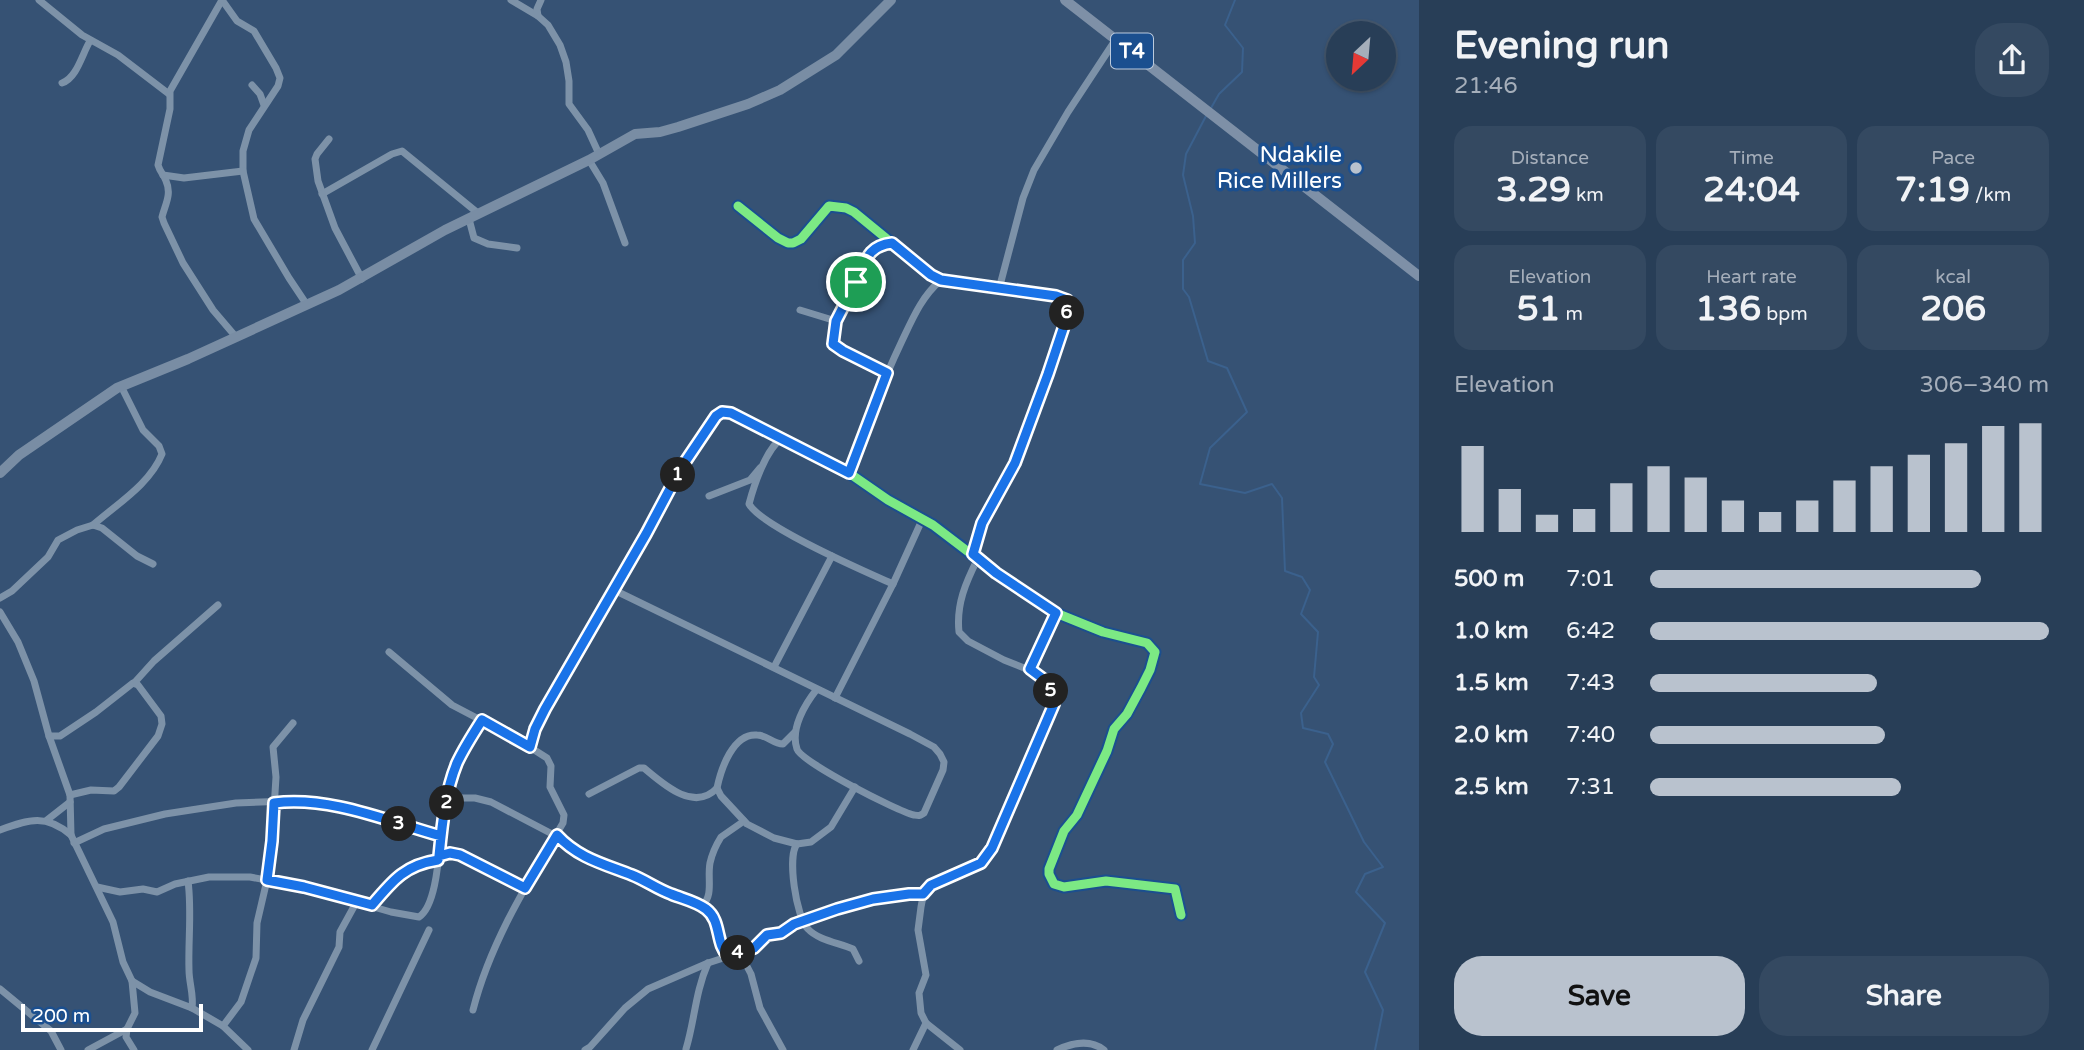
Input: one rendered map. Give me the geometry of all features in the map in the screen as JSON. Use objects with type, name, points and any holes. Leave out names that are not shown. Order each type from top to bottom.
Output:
[{"type":"highway","name":"T4","points":[[1065,0],[1419,275]]},
{"type":"main road","points":[[0,473],[41,439],[121,386],[188,359],[362,279],[426,241],[589,160],[635,134],[678,127],[748,104],[780,90],[836,55],[891,0]]},
{"type":"street","points":[[39,0],[90,41],[118,55],[169,94]]},
{"type":"street","points":[[236,337],[213,310],[183,263],[164,223],[162,217],[169,191],[158,165],[170,109],[169,94],[222,0],[237,21],[254,31],[276,68],[279,82],[247,135],[243,151],[243,171],[254,219],[307,305]]},
{"type":"street","points":[[511,0],[538,16],[548,26],[562,50],[569,81],[569,104],[588,130],[599,154]]},
{"type":"street","points":[[525,8],[541,1]]},
{"type":"street","points":[[538,16],[537,9],[541,1]]},
{"type":"street","points":[[999,289],[1023,198],[1034,170],[1116,39]]},
{"type":"street","points":[[62,83],[67,82],[74,73],[90,41]]},
{"type":"street","points":[[252,85],[260,94],[264,105]]},
{"type":"street","points":[[329,139],[317,154],[318,181],[335,228],[362,279]]},
{"type":"street","points":[[322,194],[402,151],[474,217],[474,238],[488,244],[517,248]]},
{"type":"street","points":[[589,160],[603,183],[625,243]]},
{"type":"street","points":[[163,175],[184,178],[243,171]]},
{"type":"street","points":[[738,206],[788,243],[801,239],[824,210],[833,205],[846,208],[941,280],[1056,296],[1067,300],[1064,326],[1015,463],[982,523],[975,556],[962,593],[958,618],[959,632],[968,641],[1004,660],[1030,669],[1046,681],[1054,704],[992,848],[981,863],[931,885],[923,894],[918,930],[926,975],[919,996],[921,1013],[926,1023],[960,1050]]},
{"type":"street","points":[[887,373],[835,347],[833,339],[836,321],[873,249],[892,243]]},
{"type":"street","points":[[849,473],[887,373],[919,305],[929,290],[941,280]]},
{"type":"street","points":[[800,310],[836,321]]},
{"type":"street","points":[[0,598],[22,582],[48,556],[58,540],[93,525],[144,480],[162,454],[159,446],[143,430],[121,386]]},
{"type":"street","points":[[530,747],[545,709],[662,507],[681,468],[716,416],[722,412],[731,413],[849,473],[888,500],[933,525],[996,573],[1056,613],[1102,632],[1147,643],[1155,652],[1150,670],[1127,714],[1114,729],[1107,751],[1077,816],[1064,831],[1049,869],[1051,881],[1058,886],[1106,881],[1175,890],[1181,915]]},
{"type":"street","points":[[782,438],[772,447],[765,462],[749,504],[752,510],[763,519],[832,556],[892,584]]},
{"type":"street","points":[[709,496],[750,480],[765,462]]},
{"type":"street","points":[[835,698],[922,520]]},
{"type":"street","points":[[93,525],[102,528],[126,548],[153,564]]},
{"type":"street","points":[[774,667],[832,556]]},
{"type":"street","points":[[614,590],[926,743],[940,754],[944,762],[927,810],[919,816],[828,774],[799,754],[795,732]]},
{"type":"street","points":[[49,736],[60,736],[135,682],[154,661],[218,605]]},
{"type":"street","points":[[0,612],[26,659],[70,798],[71,835],[113,922],[123,962],[132,981],[135,1013],[126,1037],[134,1050]]},
{"type":"street","points":[[1030,669],[1056,613]]},
{"type":"street","points":[[389,652],[452,705],[530,747],[550,762],[550,787],[564,818],[492,952],[473,1010]]},
{"type":"street","points":[[47,820],[70,798],[91,790],[114,792],[158,736],[162,724],[161,716],[135,682]]},
{"type":"street","points":[[589,794],[639,768],[644,768],[667,787],[691,797],[705,797],[717,789],[729,753],[742,737],[755,734],[783,744],[795,732],[817,689]]},
{"type":"street","points":[[97,887],[120,892],[144,889],[157,892],[175,884],[209,877],[250,877],[304,887],[419,917],[424,914],[435,883],[445,811],[456,767],[466,744],[482,720]]},
{"type":"street","points":[[223,1026],[241,1002],[254,966],[257,923],[272,841],[276,778],[273,747],[293,723]]},
{"type":"street","points":[[717,789],[744,821],[774,838],[797,844],[811,842],[831,827],[855,787]]},
{"type":"street","points":[[460,798],[491,802],[556,835],[576,852],[599,864],[702,906],[713,916],[722,949],[728,956]]},
{"type":"street","points":[[74,844],[104,829],[165,814],[236,803],[302,801],[330,804],[441,836]]},
{"type":"street","points":[[0,830],[16,824],[47,820],[60,825],[71,835]]},
{"type":"street","points":[[702,906],[709,895],[709,866],[718,841],[744,821]]},
{"type":"street","points":[[797,844],[792,862],[802,922],[810,932],[853,949],[859,961]]},
{"type":"street","points":[[372,905],[398,876],[423,862],[450,853],[460,855],[525,888]]},
{"type":"street","points":[[188,881],[192,1008]]},
{"type":"street","points":[[591,1049],[625,1007],[648,989],[708,963],[754,948],[767,935],[781,933],[794,924],[837,909],[873,899],[923,894]]},
{"type":"street","points":[[294,1050],[303,1020],[339,947],[340,932],[357,901]]},
{"type":"street","points":[[372,1050],[429,930]]},
{"type":"street","points":[[740,953],[751,974],[761,1007],[783,1050]]},
{"type":"street","points":[[685,1050],[692,1031],[700,981],[708,963]]},
{"type":"street","points":[[132,981],[150,992],[192,1008],[223,1026],[248,1050]]},
{"type":"street","points":[[0,989],[51,1031],[61,1050]]},
{"type":"street","points":[[913,1050],[926,1023]]},
{"type":"street","points":[[88,1050],[127,1029]]},
{"type":"street","points":[[1057,1050],[1084,1043],[1099,1046],[1104,1050]]},
{"type":"waterway","points":[[1211,108],[1219,94],[1242,72],[1243,48],[1225,25],[1235,0]]},
{"type":"waterway","points":[[1206,116],[1186,154],[1183,175],[1193,216],[1195,243],[1183,260],[1183,289],[1189,297],[1208,361],[1227,368],[1247,412],[1210,448],[1200,484],[1245,493],[1272,484],[1282,498],[1285,571],[1302,577],[1310,590],[1301,614],[1318,632],[1314,677],[1319,685],[1301,713],[1303,728],[1328,734],[1333,744],[1325,762],[1364,842],[1383,867],[1365,874],[1356,892],[1385,923],[1365,972],[1383,1010],[1375,1050]]},
{"type":"cycle path","points":[[738,206],[788,243],[801,239],[829,206],[846,208],[941,280],[1056,296],[1067,300],[1064,326],[1048,374],[1015,463],[982,523],[973,554]]},
{"type":"cycle path","points":[[530,746],[545,709],[681,469],[716,416],[722,412],[731,413],[849,473],[888,500],[933,525],[996,573],[1056,613],[1103,632],[1147,643],[1155,652],[1150,670],[1127,714],[1114,729],[1107,751],[1077,815],[1064,831],[1049,874],[1054,884],[1064,887],[1106,881],[1175,889],[1181,915]]},
{"type":"place","name":"Ndakile Rice Millers","points":[[1356,168]]},
{"type":"route","points":[[856,282],[836,321],[833,344],[887,373],[849,473],[731,413],[722,412],[716,416],[681,468],[662,507],[545,709],[530,747],[482,720],[466,744],[456,767],[445,811],[442,824],[441,836],[439,856],[438,860],[423,862],[406,870],[388,885],[372,905],[267,880],[274,803],[302,801],[330,804],[441,836],[439,856],[455,853],[525,888],[557,835],[576,852],[599,864],[702,906],[713,916],[722,949],[728,956],[754,948],[767,935],[781,933],[794,924],[858,902],[923,894],[931,885],[981,863],[986,858],[1040,741],[1054,704],[1046,681],[1030,669],[1056,613],[1018,589],[973,554],[982,523],[1015,463],[1048,374],[1064,326],[1067,300],[1056,296],[941,280],[892,243],[873,249],[856,282]]}]
